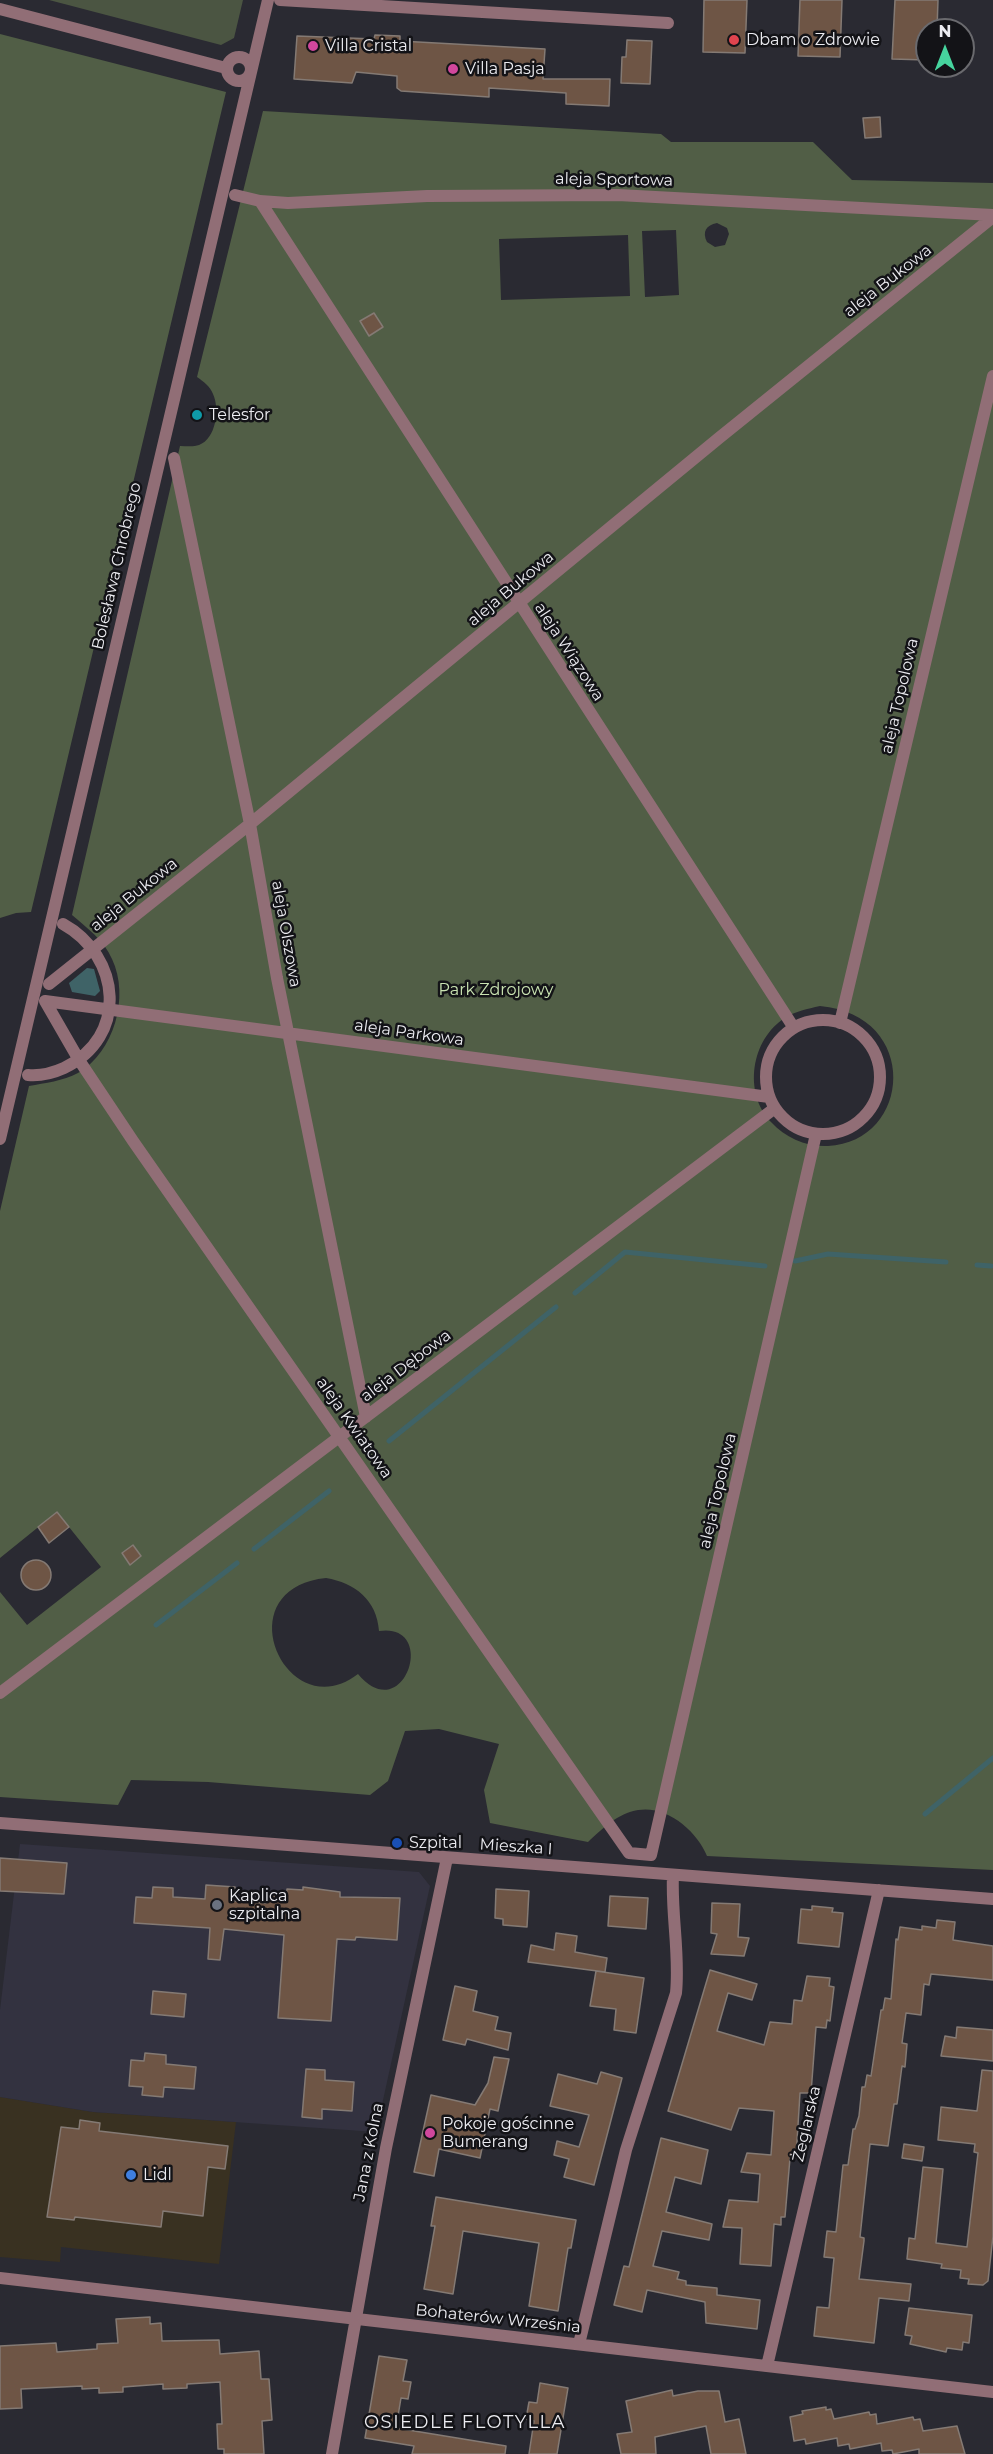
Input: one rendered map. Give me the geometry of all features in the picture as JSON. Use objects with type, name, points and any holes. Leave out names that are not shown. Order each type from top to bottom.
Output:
[{"type":"street","name":"Bolesława Chrobrego","points":[[0,1139],[31,998],[268,0]]},
{"type":"street","points":[[279,0],[668,23]]},
{"type":"street","points":[[0,9],[226,68],[231,78],[243,81],[251,73],[253,59],[236,56],[229,61],[226,68]]},
{"type":"street","name":"aleja Sportowa","points":[[235,195],[260,201],[326,202],[427,196],[618,195],[993,216]]},
{"type":"street","name":"aleja Wiązowa","points":[[260,201],[518,604],[794,1028]]},
{"type":"street","name":"aleja Bukowa","points":[[49,984],[250,824],[993,216]]},
{"type":"street","name":"aleja Topolowa","points":[[840,1023],[993,376]]},
{"type":"street","name":"aleja Olszowa","points":[[174,458],[250,824],[366,1417]]},
{"type":"street","points":[[28,1075],[54,1072],[79,1060],[100,1035],[109,1009],[108,977],[94,948],[78,932],[63,924]]},
{"type":"street","name":"aleja Parkowa","points":[[45,1001],[769,1097]]},
{"type":"street","name":"aleja Kwiatowa","points":[[45,1001],[79,1060],[629,1853],[651,1855]]},
{"type":"street","points":[[824,1020],[840,1023],[850,1027],[868,1042],[880,1070],[880,1085],[872,1107],[856,1123],[844,1130],[816,1134],[800,1129],[786,1121],[769,1097],[766,1081],[770,1058],[782,1038],[794,1028],[824,1020]]},
{"type":"street","name":"aleja Dębowa","points":[[0,1694],[775,1108]]},
{"type":"street","name":"aleja Topolowa","points":[[651,1855],[816,1134]]},
{"type":"street","name":"Mieszka I","points":[[0,1823],[993,1899]]},
{"type":"street","name":"Jana z Kolna","points":[[332,2454],[400,2074],[447,1858]]},
{"type":"street","points":[[579,2344],[626,2150],[676,1993],[678,1973],[671,1898],[673,1875]]},
{"type":"street","name":"Żeglarska","points":[[767,2366],[879,1890]]},
{"type":"street","name":"Bohaterów Września","points":[[0,2278],[354,2321],[579,2344],[993,2392]]},
{"type":"shaded area","points":[[49,0],[243,0],[234,38],[221,45]]},
{"type":"shaded area","points":[[87,968],[94,969],[100,991],[95,996],[72,992],[69,983]]},
{"type":"shaded area","points":[[20,1844],[419,1872],[430,1886],[376,2132],[93,2112],[0,2097],[0,2010]]},
{"type":"shaded area","points":[[0,2097],[93,2112],[236,2122],[219,2264],[61,2247],[60,2262],[0,2257]]},
{"type":"green space","points":[[0,34],[226,92],[31,912],[16,913],[0,918]]},
{"type":"green space","name":"Park Zdrojowy","points":[[263,111],[661,134],[671,142],[813,142],[852,180],[993,183],[993,1870],[707,1856],[696,1838],[680,1822],[660,1812],[649,1810],[624,1814],[588,1842],[490,1823],[484,1790],[499,1744],[439,1729],[405,1731],[388,1781],[370,1795],[208,1782],[131,1780],[118,1805],[0,1797],[0,1592],[27,1625],[101,1567],[57,1512],[0,1558],[0,1211],[29,1086],[72,1076],[91,1064],[109,1038],[119,1006],[117,974],[109,952],[100,940],[72,915],[180,446],[197,446],[205,442],[215,423],[216,407],[213,394],[208,386],[197,377]],"holes":[[[717,223],[727,228],[729,234],[725,245],[715,247],[707,242],[705,232]],[[676,230],[679,295],[645,297],[642,231]],[[628,235],[630,296],[501,300],[499,239]],[[820,1006],[853,1014],[876,1031],[889,1053],[893,1078],[889,1102],[876,1124],[856,1139],[828,1146],[804,1143],[777,1128],[762,1110],[754,1082],[758,1052],[773,1027],[797,1012]],[[326,1578],[346,1584],[363,1595],[369,1602],[374,1610],[379,1631],[397,1633],[408,1642],[411,1655],[408,1670],[401,1682],[389,1689],[375,1688],[358,1674],[332,1686],[309,1684],[290,1671],[277,1651],[272,1628],[278,1605],[295,1588]]]},
{"type":"building","points":[[704,0],[747,0],[745,53],[703,52]]},
{"type":"building","points":[[800,0],[842,0],[840,57],[798,56]]},
{"type":"building","points":[[895,0],[938,0],[937,18],[915,18],[915,60],[892,59]]},
{"type":"building","points":[[375,35],[400,36],[400,41],[545,49],[543,79],[610,79],[609,106],[566,104],[566,93],[489,88],[489,97],[401,91],[397,88],[397,76],[356,72],[352,83],[294,79],[297,36],[374,39]]},
{"type":"building","points":[[627,40],[652,41],[650,84],[621,83],[622,57],[626,57]]},
{"type":"building","points":[[880,117],[881,137],[865,138],[863,118]]},
{"type":"building","points":[[374,313],[383,327],[369,336],[360,321]]},
{"type":"building","points":[[57,1512],[69,1527],[49,1543],[38,1527]]},
{"type":"building","points":[[133,1545],[141,1556],[130,1565],[122,1553]]},
{"type":"building","points":[[36,1560],[42,1561],[50,1569],[50,1581],[42,1589],[36,1590],[30,1589],[22,1581],[21,1575],[22,1569],[30,1561]]},
{"type":"building","points":[[0,1858],[67,1863],[64,1894],[0,1891]]},
{"type":"building","points":[[206,1885],[235,1887],[234,1901],[266,1903],[266,1895],[286,1897],[287,1889],[303,1890],[303,1887],[340,1892],[340,1897],[400,1898],[397,1940],[356,1937],[355,1940],[337,1939],[331,2021],[278,2018],[284,1935],[224,1929],[220,1960],[208,1959],[210,1928],[134,1923],[136,1897],[152,1898],[153,1887],[173,1888],[173,1897],[205,1899]]},
{"type":"building","points":[[496,1889],[529,1891],[527,1927],[503,1925],[503,1919],[495,1918]]},
{"type":"building","points":[[610,1896],[648,1898],[646,1929],[608,1926]]},
{"type":"building","points":[[712,1903],[740,1904],[738,1937],[749,1938],[744,1956],[711,1954],[717,1934],[711,1933]]},
{"type":"building","points":[[812,1906],[833,1908],[832,1912],[843,1913],[839,1947],[798,1943],[801,1909],[812,1910]]},
{"type":"building","points":[[937,1920],[955,1922],[953,1940],[993,1946],[993,1980],[931,1974],[929,1985],[924,1984],[921,2015],[906,2013],[902,2043],[907,2044],[905,2067],[902,2066],[888,2146],[870,2144],[860,2237],[864,2238],[864,2241],[859,2279],[911,2284],[909,2301],[879,2298],[874,2343],[814,2336],[817,2307],[829,2308],[834,2258],[824,2257],[827,2231],[836,2232],[843,2165],[848,2165],[853,2129],[855,2129],[859,2116],[862,2087],[865,2087],[867,2075],[871,2076],[881,2010],[883,2010],[885,1998],[891,1999],[896,1939],[898,1940],[900,1927],[922,1930],[922,1926],[936,1928]]},
{"type":"building","points":[[556,1933],[577,1936],[575,1952],[607,1958],[605,1972],[528,1962],[531,1945],[554,1950]]},
{"type":"building","points":[[710,1970],[757,1984],[752,2000],[728,1993],[717,2031],[764,2045],[770,2022],[792,2024],[794,2000],[802,2001],[807,1976],[830,1978],[829,1986],[834,1987],[830,2021],[827,2020],[826,2028],[816,2027],[811,2093],[800,2093],[796,2158],[790,2158],[785,2217],[781,2217],[781,2225],[774,2224],[771,2266],[740,2264],[742,2228],[723,2227],[729,2200],[758,2202],[760,2174],[741,2172],[747,2153],[771,2155],[774,2111],[739,2108],[731,2130],[668,2111]]},
{"type":"building","points":[[596,1971],[644,1978],[636,2033],[614,2030],[616,2009],[590,2006]]},
{"type":"building","points":[[455,1986],[477,1991],[473,2011],[498,2017],[495,2030],[511,2033],[508,2050],[467,2039],[465,2045],[443,2040]]},
{"type":"building","points":[[153,1991],[186,1994],[184,2017],[151,2014]]},
{"type":"building","points":[[957,2027],[993,2030],[993,2061],[941,2056],[945,2036],[956,2038]]},
{"type":"building","points":[[145,2053],[166,2055],[166,2064],[196,2067],[194,2089],[164,2087],[163,2097],[142,2095],[143,2087],[129,2086],[131,2060],[144,2061]]},
{"type":"building","points":[[494,2057],[509,2059],[498,2111],[490,2109],[480,2158],[439,2149],[434,2176],[414,2172],[431,2095],[475,2105],[488,2083]]},
{"type":"building","points":[[306,2069],[325,2070],[325,2080],[354,2082],[352,2111],[322,2109],[322,2119],[302,2117]]},
{"type":"building","points":[[982,2070],[993,2071],[993,2236],[988,2281],[983,2285],[968,2284],[969,2279],[960,2278],[961,2270],[941,2268],[942,2264],[907,2259],[909,2238],[915,2239],[923,2167],[943,2169],[936,2243],[967,2247],[978,2153],[974,2152],[975,2144],[938,2140],[941,2107],[977,2111]]},
{"type":"building","points":[[601,2072],[622,2078],[594,2185],[564,2177],[569,2159],[554,2155],[557,2141],[579,2147],[589,2115],[550,2106],[558,2074],[597,2084]]},
{"type":"building","name":"Lidl","points":[[80,2120],[100,2123],[99,2131],[228,2146],[225,2169],[208,2167],[203,2216],[163,2211],[161,2227],[75,2217],[74,2220],[47,2217],[61,2127],[79,2129]]},
{"type":"building","points":[[661,2138],[708,2150],[701,2184],[675,2177],[666,2212],[712,2224],[709,2240],[662,2231],[653,2266],[679,2272],[677,2279],[686,2281],[686,2285],[717,2288],[717,2295],[760,2300],[757,2329],[706,2323],[705,2302],[647,2290],[642,2312],[614,2305],[624,2266],[629,2267]]},
{"type":"building","points":[[904,2144],[924,2147],[922,2161],[902,2158]]},
{"type":"building","points":[[436,2197],[576,2220],[571,2248],[568,2248],[558,2311],[529,2306],[539,2243],[463,2231],[453,2294],[424,2289],[435,2226],[431,2226]]},
{"type":"building","points":[[909,2308],[972,2315],[969,2343],[963,2342],[962,2350],[947,2348],[946,2352],[910,2344],[912,2336],[905,2335]]},
{"type":"building","points":[[150,2317],[150,2324],[161,2323],[162,2341],[219,2340],[220,2354],[259,2351],[261,2379],[269,2379],[272,2420],[262,2421],[264,2454],[224,2454],[224,2449],[218,2449],[217,2424],[222,2424],[220,2382],[187,2384],[187,2388],[163,2389],[163,2384],[123,2387],[123,2392],[99,2393],[99,2388],[82,2389],[82,2386],[21,2389],[22,2408],[0,2409],[0,2346],[56,2343],[57,2352],[97,2349],[97,2344],[118,2343],[116,2319]]},
{"type":"building","points":[[379,2356],[407,2360],[403,2381],[411,2382],[408,2399],[401,2398],[396,2428],[506,2446],[505,2454],[412,2454],[414,2446],[365,2438]]},
{"type":"building","points":[[540,2383],[568,2388],[557,2454],[529,2454],[534,2421],[526,2419],[529,2402],[537,2403]]},
{"type":"building","points":[[672,2390],[673,2396],[698,2391],[719,2391],[725,2422],[739,2419],[746,2454],[711,2454],[706,2426],[655,2437],[656,2454],[621,2454],[617,2434],[632,2432],[626,2401]]},
{"type":"building","points":[[826,2407],[826,2410],[831,2409],[834,2419],[869,2412],[870,2415],[876,2414],[877,2424],[913,2417],[914,2420],[920,2419],[923,2431],[957,2426],[965,2454],[919,2454],[919,2449],[893,2454],[892,2450],[882,2451],[881,2443],[850,2449],[849,2444],[838,2446],[837,2438],[806,2444],[805,2439],[794,2441],[790,2417],[803,2414],[802,2411]]},
{"type":"waterway","points":[[575,1293],[625,1252],[765,1266]]},
{"type":"waterway","points":[[795,1261],[828,1254],[946,1262]]},
{"type":"waterway","points":[[977,1265],[991,1266]]},
{"type":"waterway","points":[[389,1441],[556,1307]]},
{"type":"waterway","points":[[254,1549],[329,1491]]},
{"type":"waterway","points":[[156,1625],[237,1563]]},
{"type":"waterway","points":[[925,1814],[993,1758]]},
{"type":"place","name":"Dbam o Zdrowie","points":[[734,40]]},
{"type":"place","name":"Villa Cristal","points":[[313,46]]},
{"type":"place","name":"Villa Pasja","points":[[453,69]]},
{"type":"place","name":"Telesfor","points":[[197,415]]},
{"type":"place","name":"Szpital","points":[[397,1843]]},
{"type":"place","name":"Kaplica szpitalna","points":[[217,1905]]},
{"type":"place","name":"Pokoje gościnne Bumerang","points":[[430,2133]]},
{"type":"place","name":"Lidl","points":[[131,2175]]},
{"type":"district","name":"OSIEDLE FLOTYLLA","points":[[465,2423]]}]
